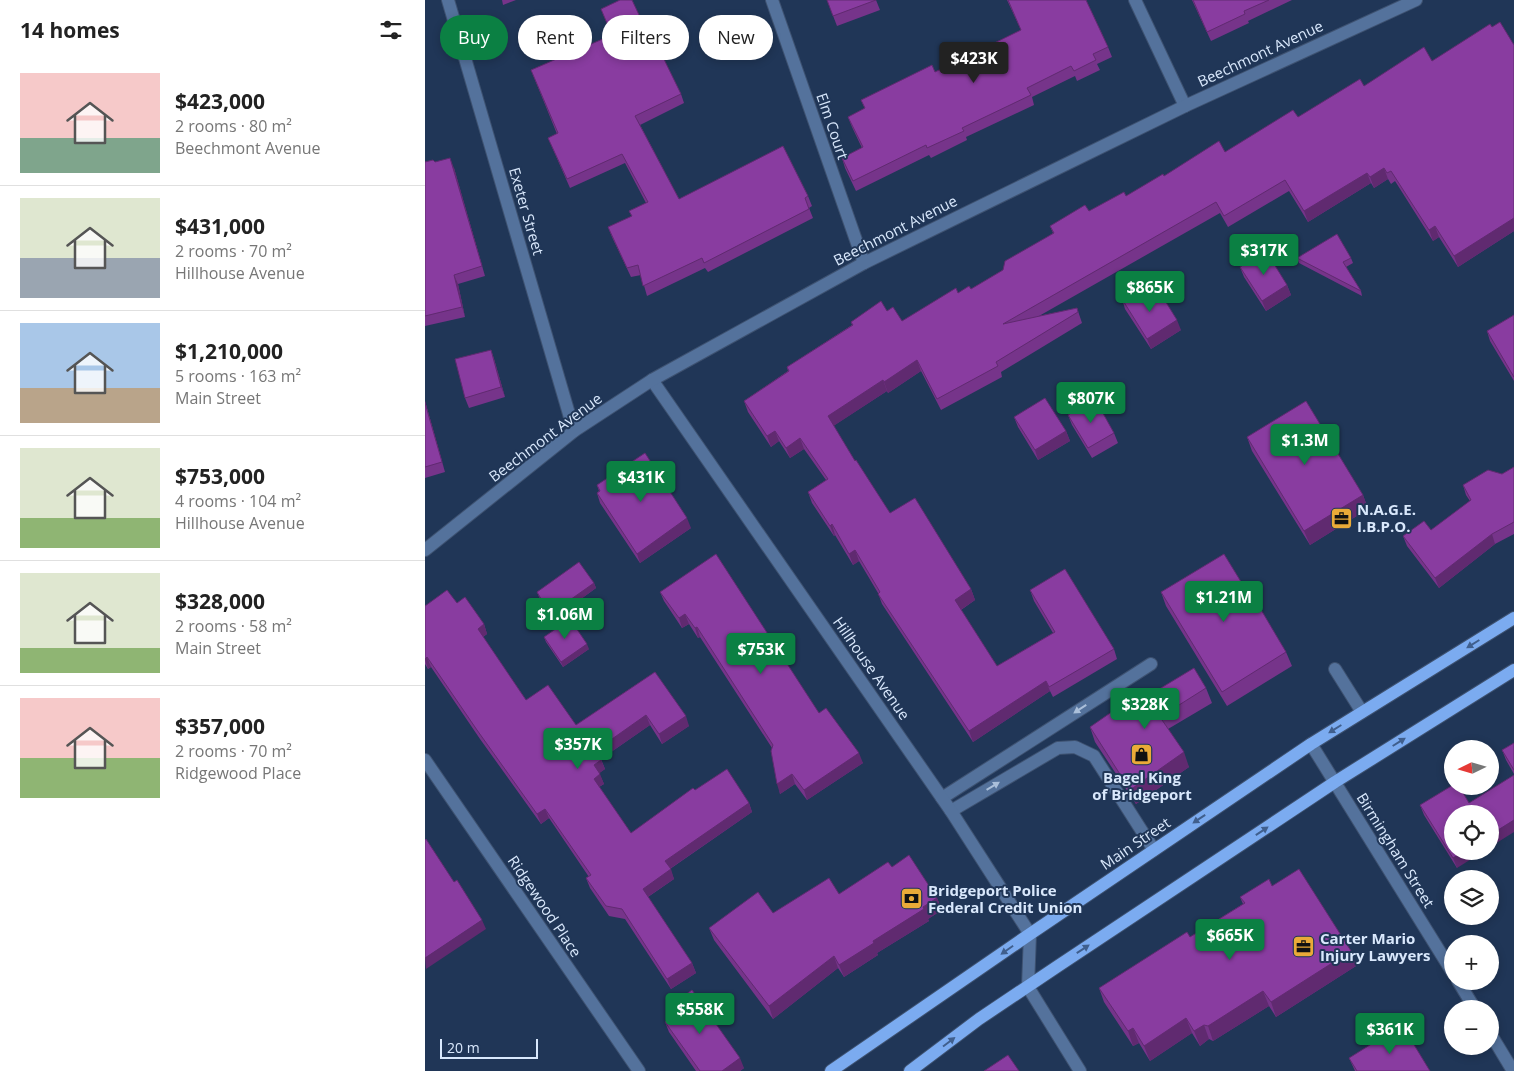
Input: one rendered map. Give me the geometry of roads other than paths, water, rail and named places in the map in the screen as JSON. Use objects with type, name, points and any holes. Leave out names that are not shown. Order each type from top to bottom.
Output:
[{"type":"main road","name":"Main Street","points":[[831,1071],[1311,744],[1514,618]]},
{"type":"main road","points":[[911,1071],[979,1020],[1335,782],[1514,670]]},
{"type":"street","name":"Exeter Street","points":[[448,0],[574,432]]},
{"type":"street","name":"Elm Court","points":[[772,0],[864,263]]},
{"type":"street","points":[[1135,0],[1185,106]]},
{"type":"street","name":"Beechmont Avenue","points":[[425,550],[574,432],[652,380],[864,263],[1185,106],[1416,0]]},
{"type":"street","name":"Hillhouse Avenue","points":[[652,380],[951,811],[1030,934]]},
{"type":"street","points":[[942,798],[1151,664]]},
{"type":"street","points":[[1335,669],[1362,712]]},
{"type":"street","name":"Birmingham Street","points":[[1311,744],[1444,958]]},
{"type":"street","points":[[951,811],[1058,748],[1075,747],[1094,756],[1154,850]]},
{"type":"street","name":"Ridgewood Place","points":[[425,760],[639,1071]]},
{"type":"street","points":[[1030,934],[1028,987],[1080,1071]]},
{"type":"street","points":[[1499,1048],[1513,1071]]},
{"type":"place","name":"N.A.G.E. I.B.P.O.","points":[[1341,518]]},
{"type":"place","name":"Bagel King of Bridgeport","points":[[1142,754]]},
{"type":"place","name":"Bridgeport Police Federal Credit Union","points":[[912,899]]},
{"type":"place","name":"Carter Mario Injury Lawyers","points":[[1304,947]]}]
